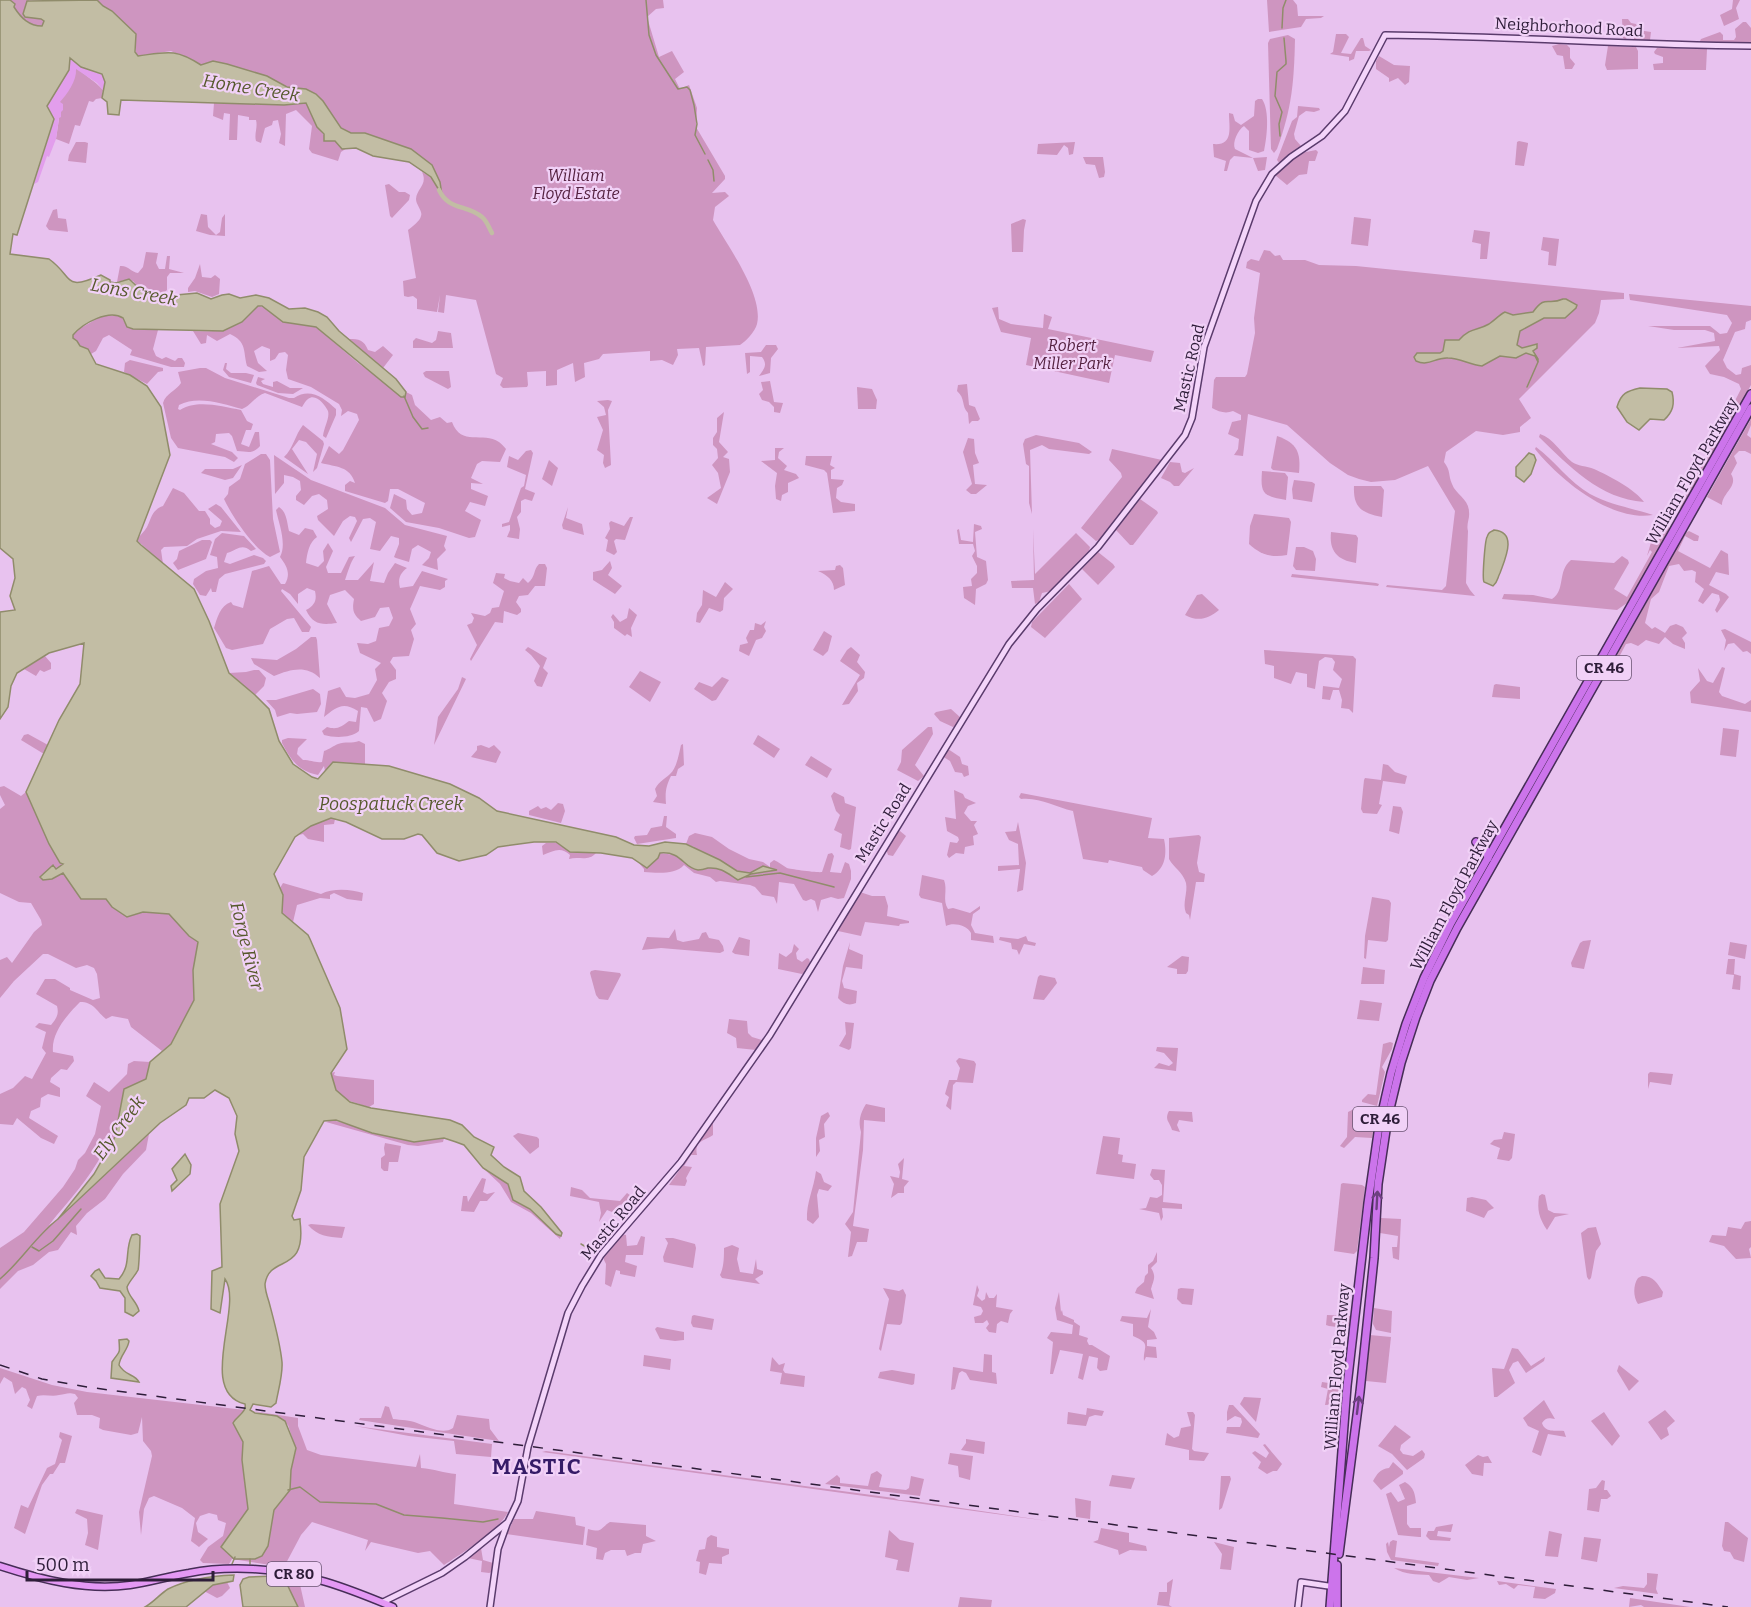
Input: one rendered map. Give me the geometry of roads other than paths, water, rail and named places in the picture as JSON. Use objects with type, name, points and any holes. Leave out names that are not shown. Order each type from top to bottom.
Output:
[{"type":"highway","name":"William Floyd Parkway","points":[[1337,1607],[1334,1587],[1346,1394],[1361,1259],[1383,1108],[1403,1032],[1432,960],[1492,850],[1751,394]]},
{"type":"highway","name":"William Floyd Parkway","points":[[1330,1607],[1369,1308],[1381,1157],[1398,1071],[1422,999],[1466,911],[1751,408]]},
{"type":"highway","points":[[1466,911],[1494,855],[1492,850],[1476,842],[1486,850],[1488,859]]},
{"type":"highway","points":[[1466,911],[1479,893],[1485,892]]},
{"type":"highway","points":[[1368,1203],[1367,1247],[1374,1258]]},
{"type":"highway","points":[[1361,1259],[1369,1267],[1369,1308]]},
{"type":"main road","name":"Neighborhood Road","points":[[1385,35],[1487,37],[1652,45],[1751,46]]},
{"type":"main road","name":"Mastic Road","points":[[383,1602],[442,1573],[508,1522],[518,1501],[528,1447],[568,1313],[589,1274],[614,1239],[681,1162],[770,1035],[1010,643],[1037,609],[1098,547],[1181,442],[1192,418],[1204,347],[1256,201],[1272,174],[1322,135],[1345,111],[1385,35]]},
{"type":"main road","points":[[490,1607],[499,1544],[508,1522]]},
{"type":"main road","name":"CR 80","points":[[0,1566],[69,1584],[94,1587],[131,1585],[202,1571],[252,1569],[274,1571],[335,1583],[393,1607]]},
{"type":"main road","points":[[1298,1607],[1301,1582],[1334,1587]]},
{"type":"water","points":[[0,0],[10,0],[26,21],[42,26],[44,21],[41,19],[25,17],[23,14],[27,1],[97,0],[136,34],[135,52],[138,56],[171,53],[184,56],[201,65],[213,61],[267,76],[287,87],[306,89],[323,101],[341,128],[351,133],[365,133],[411,149],[432,165],[440,182],[442,195],[431,177],[409,162],[373,156],[356,148],[342,149],[335,141],[324,141],[324,134],[317,127],[306,103],[284,105],[121,100],[119,115],[108,114],[107,102],[102,98],[105,82],[102,74],[81,67],[70,58],[69,70],[47,106],[54,119],[17,235],[13,234],[10,254],[49,259],[74,282],[89,280],[101,275],[110,282],[116,283],[129,279],[141,290],[164,298],[197,293],[211,299],[229,294],[240,298],[256,295],[269,298],[289,309],[305,308],[318,312],[327,317],[339,331],[396,379],[406,392],[405,397],[401,397],[316,327],[283,322],[262,306],[258,306],[242,322],[223,331],[133,329],[127,327],[123,318],[111,315],[90,322],[73,335],[80,346],[88,349],[96,364],[130,375],[147,386],[161,407],[170,455],[137,541],[194,589],[229,673],[269,709],[279,741],[293,764],[318,779],[333,762],[389,766],[450,784],[479,798],[497,811],[616,837],[634,845],[649,846],[665,842],[686,844],[737,871],[750,873],[763,866],[777,870],[751,874],[738,880],[717,868],[693,869],[678,857],[667,853],[660,853],[647,868],[632,858],[601,853],[570,852],[556,842],[534,842],[498,847],[486,855],[459,861],[437,853],[422,835],[418,834],[404,839],[382,839],[346,822],[331,818],[311,826],[295,837],[274,874],[283,895],[282,913],[308,935],[340,1008],[347,1049],[331,1073],[336,1090],[350,1102],[371,1108],[450,1120],[462,1125],[474,1137],[494,1147],[491,1155],[520,1177],[524,1191],[541,1207],[562,1233],[561,1236],[556,1234],[530,1209],[513,1200],[508,1184],[483,1168],[464,1145],[444,1138],[414,1142],[372,1133],[336,1120],[324,1121],[304,1157],[301,1190],[292,1216],[294,1220],[300,1219],[301,1238],[298,1250],[287,1262],[268,1275],[265,1284],[280,1347],[282,1372],[276,1403],[271,1407],[253,1404],[250,1410],[255,1413],[277,1416],[285,1421],[296,1448],[291,1470],[290,1490],[274,1510],[268,1546],[262,1556],[255,1559],[234,1559],[221,1547],[248,1509],[242,1460],[243,1442],[233,1423],[243,1412],[245,1404],[231,1396],[224,1383],[222,1366],[229,1308],[229,1291],[225,1279],[220,1313],[211,1309],[212,1271],[222,1267],[220,1204],[239,1151],[235,1134],[237,1116],[229,1098],[215,1090],[204,1098],[189,1098],[186,1105],[160,1123],[58,1219],[94,1174],[115,1137],[124,1089],[146,1079],[150,1062],[171,1044],[194,1000],[193,970],[198,942],[189,936],[169,914],[143,912],[127,917],[112,907],[106,899],[81,899],[63,873],[52,879],[43,880],[40,877],[53,865],[56,869],[63,864],[60,863],[49,844],[26,792],[59,720],[80,684],[84,643],[49,653],[17,673],[11,686],[8,707],[0,719],[0,612],[15,610],[10,596],[15,578],[13,559],[0,548]]},
{"type":"water","points":[[1563,299],[1577,305],[1565,318],[1544,318],[1520,331],[1517,345],[1522,348],[1537,344],[1537,348],[1533,351],[1538,362],[1535,356],[1526,353],[1516,358],[1500,356],[1482,366],[1448,358],[1421,363],[1414,357],[1417,353],[1440,353],[1443,351],[1445,340],[1459,340],[1471,331],[1489,324],[1505,312],[1513,315],[1533,312],[1541,303]]},
{"type":"water","points":[[1640,388],[1667,389],[1672,392],[1673,400],[1671,411],[1664,420],[1650,419],[1639,430],[1627,422],[1617,407],[1625,393]]},
{"type":"water","points":[[1529,453],[1534,455],[1536,460],[1531,474],[1524,482],[1516,476],[1516,467]]},
{"type":"water","points":[[1494,530],[1506,536],[1508,547],[1505,561],[1493,586],[1484,582],[1483,574],[1486,540],[1489,533]]},
{"type":"water","points":[[185,1154],[191,1165],[190,1174],[172,1191],[171,1186],[177,1180],[172,1169]]},
{"type":"water","points":[[132,1235],[140,1236],[138,1270],[127,1287],[139,1311],[133,1316],[125,1312],[125,1298],[120,1291],[100,1288],[91,1276],[99,1269],[105,1278],[119,1279],[127,1263],[128,1247]]},
{"type":"water","points":[[119,1340],[129,1341],[119,1365],[139,1382],[111,1378],[112,1362],[118,1354]]},
{"type":"water","points":[[234,1575],[233,1581],[213,1585],[186,1607],[145,1607],[168,1589],[192,1580]]},
{"type":"water","points":[[275,1576],[284,1578],[298,1607],[243,1607],[240,1585],[243,1579]]},
{"type":"waterway","points":[[646,0],[649,35],[656,55],[678,89],[687,87],[690,90],[697,124],[695,135],[705,154]]},
{"type":"waterway","points":[[1282,28],[1283,8],[1286,0]]},
{"type":"waterway","points":[[1280,136],[1279,124],[1282,112],[1275,96],[1277,72],[1286,64],[1284,38]]},
{"type":"waterway","points":[[708,160],[713,170],[714,181]]},
{"type":"waterway","name":"Home Creek","points":[[439,190],[448,201],[482,217],[492,233]]},
{"type":"waterway","points":[[1527,387],[1538,362]]},
{"type":"waterway","name":"Lons Creek","points":[[404,396],[413,417],[422,429],[428,428]]},
{"type":"waterway","name":"Poospatuck Creek","points":[[746,877],[780,873],[834,887]]},
{"type":"waterway","points":[[32,1247],[39,1251],[53,1241],[81,1209]]},
{"type":"waterway","name":"Ely Creek","points":[[0,1279],[58,1219]]},
{"type":"waterway","points":[[581,1244],[598,1254]]},
{"type":"waterway","points":[[288,1490],[300,1487],[320,1502],[376,1504],[404,1515],[483,1522],[498,1519]]},
{"type":"waterway","points":[[232,1564],[235,1557]]},
{"type":"waterway","name":"Forge River","points":[[250,1559],[250,1564]]},
{"type":"railway","points":[[0,1365],[42,1379],[87,1387],[1728,1607]]},
{"type":"district","name":"MASTIC","points":[[537,1466]]},
{"type":"park label","name":"William Floyd Estate","points":[[576,184]]},
{"type":"park label","name":"Robert Miller Park","points":[[1072,354]]}]
